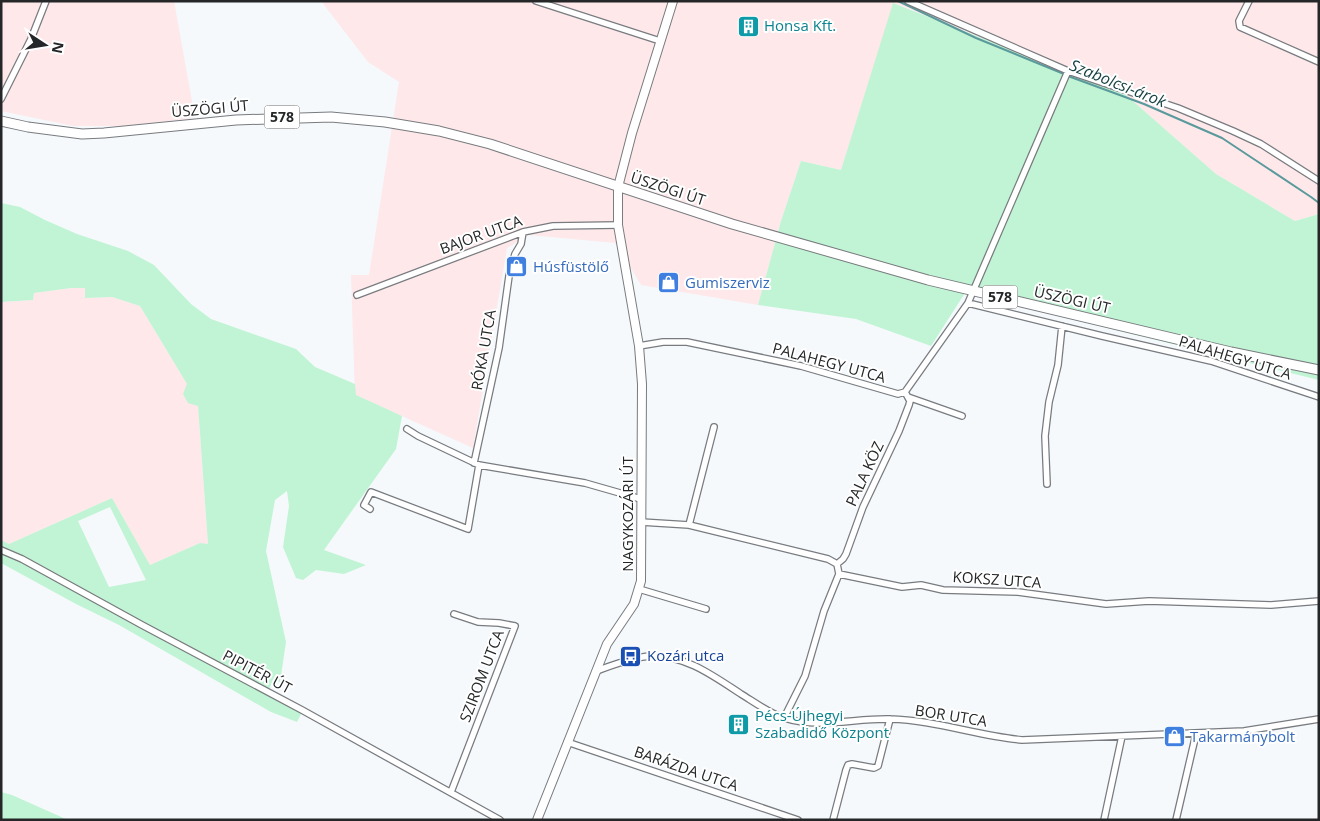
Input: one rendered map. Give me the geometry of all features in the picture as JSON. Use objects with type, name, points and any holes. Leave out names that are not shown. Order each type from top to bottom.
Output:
[{"type":"main road","name":"ÜSZÖGI ÚT","points":[[1,121],[28,127],[82,134],[236,120],[331,117],[377,121],[439,131],[490,144],[741,227],[974,291],[1231,352],[1319,370]]},
{"type":"street","points":[[1,99],[31,39],[46,1]]},
{"type":"street","points":[[536,1],[660,41]]},
{"type":"street","name":"NAGYKOZÁRI ÚT","points":[[537,820],[607,644],[634,604],[641,581],[642,384],[638,346],[618,225],[618,187],[673,1]]},
{"type":"street","points":[[908,1],[1066,73],[1178,108],[1234,131],[1262,144],[1319,181]]},
{"type":"street","points":[[1249,1],[1239,21],[1240,27],[1319,62]]},
{"type":"street","points":[[907,395],[974,291],[1066,73]]},
{"type":"street","name":"BAJOR UTCA","points":[[357,295],[523,232],[553,226],[618,225]]},
{"type":"street","name":"RÓKA UTCA","points":[[370,509],[364,505],[371,492],[468,529],[476,464],[499,348],[509,276],[515,254],[521,244],[523,232]]},
{"type":"street","name":"PALAHEGY UTCA","points":[[968,303],[1211,361],[1319,397]]},
{"type":"street","points":[[1047,484],[1045,436],[1049,402],[1058,365],[1062,326]]},
{"type":"street","name":"PALAHEGY UTCA","points":[[638,346],[663,342],[687,342],[801,366],[907,395],[962,416]]},
{"type":"street","name":"PALA KÖZ","points":[[837,564],[846,554],[862,507],[899,431],[909,405],[907,395]]},
{"type":"street","points":[[689,525],[714,427]]},
{"type":"street","points":[[407,429],[476,464],[585,483],[642,499]]},
{"type":"street","points":[[641,522],[689,525],[828,559],[837,564],[839,574],[824,610],[805,676],[784,718]]},
{"type":"street","name":"PIPITÉR ÚT","points":[[1,550],[302,710],[500,820]]},
{"type":"street","name":"KOKSZ UTCA","points":[[839,574],[902,587],[921,585],[943,590],[1018,592],[1106,604],[1150,601],[1271,605],[1319,601]]},
{"type":"street","points":[[639,589],[706,609]]},
{"type":"street","name":"SZIROM UTCA","points":[[451,792],[515,626],[478,622],[454,614]]},
{"type":"street","name":"BOR UTCA","points":[[596,671],[650,656],[670,658],[712,675],[750,700],[784,718],[827,723],[890,719],[1022,740],[1244,731],[1319,719]]},
{"type":"street","points":[[833,820],[848,765],[858,764],[874,768],[878,766],[890,719]]},
{"type":"street","points":[[1176,820],[1196,734]]},
{"type":"street","points":[[1104,820],[1122,736]]},
{"type":"street","name":"BARÁZDA UTCA","points":[[567,742],[798,820]]},
{"type":"shaded area","points":[[1,1],[174,1],[195,118],[124,126],[73,126],[1,111]]},
{"type":"shaded area","points":[[321,1],[1319,1],[1319,214],[1295,221],[1216,174],[1126,95],[894,3],[841,170],[801,161],[781,221],[758,305],[641,285],[615,243],[529,235],[507,248],[473,448],[355,395],[351,275],[369,275],[399,82],[368,62]]},
{"type":"shaded area","points":[[85,288],[86,298],[112,297],[140,306],[187,384],[198,406],[208,545],[200,543],[150,565],[112,498],[9,544],[1,540],[1,302],[33,300],[34,293]]},
{"type":"green space","points":[[893,3],[1126,95],[1216,174],[1295,221],[1319,214],[1319,380],[965,293],[931,346],[856,319],[758,305],[781,221],[801,161],[841,170]]},
{"type":"green space","points":[[1,203],[20,207],[77,234],[128,251],[154,265],[191,304],[211,319],[296,349],[315,367],[355,384],[356,395],[402,416],[396,449],[324,550],[366,565],[344,574],[316,570],[303,580],[296,578],[283,547],[289,506],[287,491],[275,500],[266,551],[286,642],[280,682],[273,680],[269,690],[304,708],[297,722],[271,712],[119,625],[1,563],[1,540],[9,544],[112,498],[150,565],[200,543],[208,544],[198,406],[188,403],[183,394],[187,384],[140,306],[112,297],[85,298],[85,288],[34,293],[33,300],[1,302]],"holes":[[[110,507],[146,580],[109,587],[78,521]]]},
{"type":"green space","points":[[1,792],[12,795],[68,820],[1,820]]},
{"type":"waterway","name":"Szabolcsi-árok","points":[[898,1],[976,38],[1064,74]]},
{"type":"waterway","name":"Szabolcsi-árok","points":[[1068,76],[1144,104],[1222,138],[1319,203]]},
{"type":"place","name":"Honsa Kft.","points":[[748,26]]},
{"type":"place","name":"Húsfüstölő","points":[[517,267]]},
{"type":"place","name":"Gumiszerviz","points":[[669,283]]},
{"type":"place","name":"Kozári utca","points":[[631,656]]},
{"type":"place","name":"Pécs-Újhegyi Szabadidő Központ","points":[[739,725]]},
{"type":"place","name":"Takarmánybolt","points":[[1174,737]]}]
